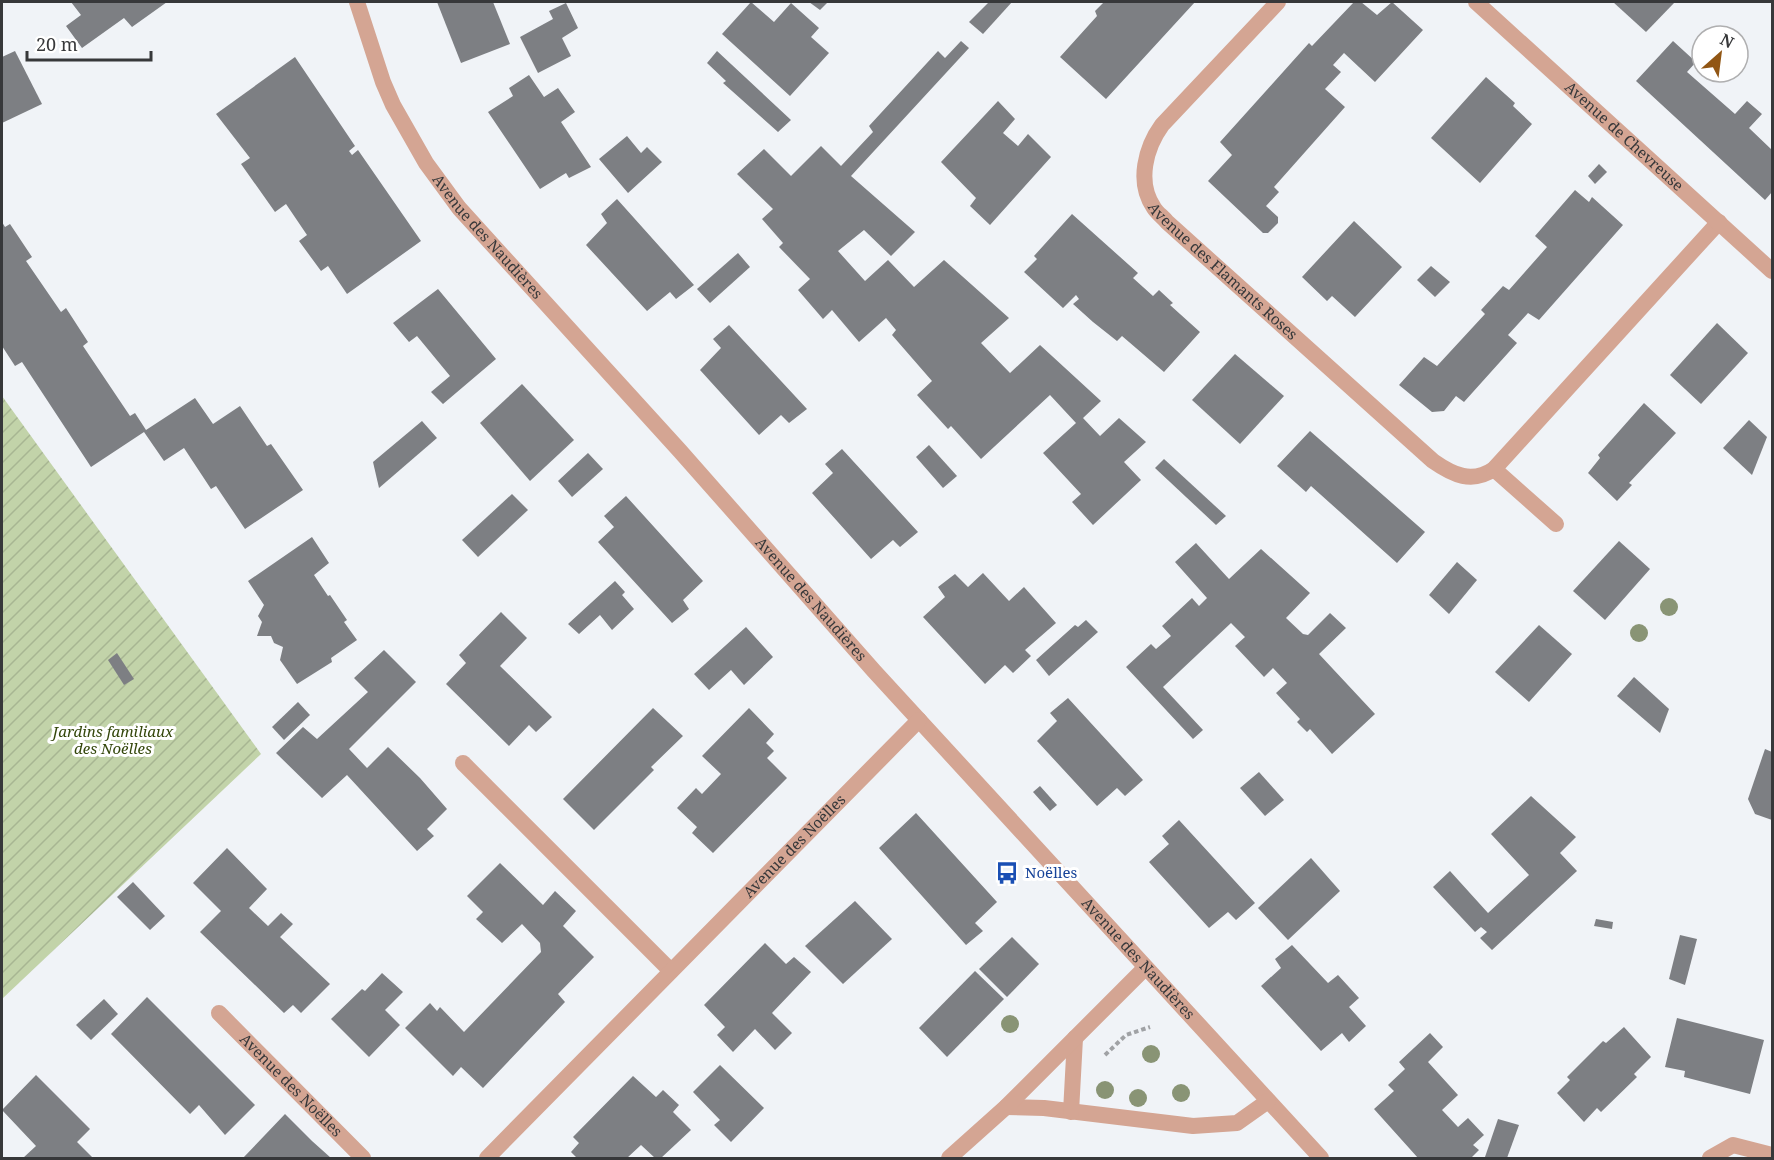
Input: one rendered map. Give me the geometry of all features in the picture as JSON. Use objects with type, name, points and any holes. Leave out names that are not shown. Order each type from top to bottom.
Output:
[{"type":"street","name":"Avenue des Naudières","points":[[357,2],[383,82],[393,105],[426,163],[459,208],[672,442],[919,720],[1321,1158]]},
{"type":"street","name":"Avenue des Flamants Roses","points":[[1278,2],[1162,125],[1152,140],[1146,158],[1145,177],[1151,202],[1167,222],[1433,461],[1449,472],[1468,477],[1483,476],[1494,469]]},
{"type":"street","name":"Avenue de Chevreuse","points":[[1476,2],[1773,271]]},
{"type":"street","points":[[1556,525],[1494,469],[1719,222]]},
{"type":"street","name":"Avenue des Noëlles","points":[[487,1158],[919,720]]},
{"type":"street","points":[[463,763],[671,971]]},
{"type":"street","points":[[949,1158],[1006,1107],[1145,968]]},
{"type":"street","name":"Avenue des Noëlles","points":[[219,1013],[363,1158]]},
{"type":"street","points":[[1071,1112],[1075,1038]]},
{"type":"street","points":[[1006,1107],[1044,1108],[1193,1126],[1237,1123],[1268,1101]]},
{"type":"street","points":[[1710,1158],[1733,1145],[1773,1155]]},
{"type":"path","points":[[1101,1059],[1126,1035],[1150,1026]]},
{"type":"green space","name":"Jardins familiaux des Noëlles","points":[[2,396],[261,754],[2,999]]},
{"type":"building","points":[[71,2],[167,2],[132,27],[124,18],[82,48],[66,26],[81,15]]},
{"type":"building","points":[[437,2],[493,2],[510,44],[461,63]]},
{"type":"building","points":[[751,2],[774,22],[791,3],[819,28],[811,37],[829,53],[790,96],[722,34]]},
{"type":"building","points":[[809,2],[828,2],[820,10]]},
{"type":"building","points":[[989,2],[1012,2],[983,34],[969,22]]},
{"type":"building","points":[[1104,2],[1195,2],[1106,99],[1060,57],[1097,16],[1095,11]]},
{"type":"building","points":[[1354,2],[1361,2],[1377,15],[1392,2],[1423,30],[1375,82],[1344,53],[1333,65],[1341,72],[1325,89],[1345,107],[1274,187],[1279,192],[1266,206],[1278,217],[1278,223],[1268,233],[1263,233],[1208,181],[1232,155],[1220,142],[1309,43],[1312,46]]},
{"type":"building","points":[[1613,2],[1675,2],[1646,32]]},
{"type":"building","points":[[566,3],[578,28],[562,38],[571,56],[538,73],[520,37],[553,19],[549,11]]},
{"type":"building","points":[[961,41],[969,48],[851,176],[915,232],[891,256],[864,230],[838,251],[865,281],[888,260],[914,287],[944,260],[1009,318],[981,343],[1010,373],[1040,345],[1101,401],[1083,418],[1100,436],[1119,418],[1146,442],[1124,462],[1141,480],[1093,525],[1072,502],[1081,494],[1043,453],[1076,423],[1050,395],[981,459],[951,426],[948,429],[917,395],[932,381],[892,335],[896,330],[886,318],[859,342],[832,310],[823,319],[798,290],[810,279],[779,247],[783,243],[762,219],[773,209],[737,174],[764,149],[791,176],[821,146],[841,166],[873,132],[869,126],[938,51],[945,58]]},
{"type":"building","points":[[1673,41],[1690,57],[1690,69],[1687,72],[1690,75],[1690,84],[1701,84],[1735,114],[1747,101],[1762,114],[1749,128],[1772,150],[1772,192],[1765,200],[1636,81]]},
{"type":"building","points":[[15,51],[42,104],[2,123],[2,57]]},
{"type":"building","points":[[717,51],[791,120],[778,132],[723,83],[726,81],[707,63]]},
{"type":"building","points":[[295,57],[355,146],[349,151],[352,155],[358,150],[421,241],[347,294],[328,266],[321,271],[299,241],[307,235],[286,204],[275,212],[241,164],[250,158],[216,114]]},
{"type":"building","points":[[529,75],[544,97],[558,88],[575,112],[561,122],[591,167],[569,178],[566,173],[540,189],[488,112],[513,96],[509,88]]},
{"type":"building","points":[[1486,77],[1515,103],[1513,106],[1532,124],[1480,183],[1431,138]]},
{"type":"building","points":[[998,101],[1015,119],[1003,133],[1018,146],[1028,134],[1051,157],[990,225],[970,206],[976,198],[941,162]]},
{"type":"building","points":[[627,136],[641,153],[647,147],[662,162],[628,193],[599,159]]},
{"type":"building","points":[[1599,164],[1607,172],[1595,184],[1588,176]]},
{"type":"building","points":[[1575,190],[1589,202],[1592,197],[1623,225],[1539,320],[1528,313],[1508,335],[1517,343],[1464,402],[1456,396],[1444,411],[1432,412],[1399,385],[1424,357],[1437,366],[1485,314],[1481,310],[1503,286],[1509,290],[1547,247],[1535,236]]},
{"type":"building","points":[[617,199],[694,285],[676,299],[670,292],[647,311],[586,245],[607,223],[601,214]]},
{"type":"building","points":[[1072,214],[1138,273],[1133,278],[1153,296],[1159,290],[1173,303],[1170,305],[1200,332],[1164,372],[1122,336],[1117,341],[1093,322],[1073,304],[1079,299],[1076,295],[1063,308],[1024,272],[1037,259],[1034,256]]},
{"type":"building","points":[[1354,221],[1402,267],[1355,317],[1332,296],[1327,301],[1302,277]]},
{"type":"building","points":[[2,222],[5,227],[10,224],[32,257],[26,261],[61,312],[66,308],[88,342],[83,346],[130,416],[135,413],[146,430],[195,398],[213,424],[240,406],[267,446],[271,444],[303,490],[245,529],[216,486],[211,489],[184,448],[164,461],[144,432],[91,467],[22,362],[15,366],[2,346]]},
{"type":"building","points":[[738,253],[750,267],[710,303],[697,289]]},
{"type":"building","points":[[1431,266],[1450,282],[1435,297],[1417,280]]},
{"type":"building","points":[[438,289],[496,359],[443,404],[431,392],[450,376],[417,336],[409,342],[393,323]]},
{"type":"building","points":[[1717,323],[1748,353],[1701,404],[1670,375]]},
{"type":"building","points":[[729,325],[807,409],[789,423],[781,415],[759,435],[700,370],[721,348],[713,339]]},
{"type":"building","points":[[1235,354],[1284,396],[1240,444],[1192,400]]},
{"type":"building","points":[[522,384],[574,440],[530,481],[480,423]]},
{"type":"building","points":[[1644,403],[1676,433],[1629,483],[1632,485],[1617,501],[1588,473],[1600,458],[1598,455]]},
{"type":"building","points":[[1749,420],[1767,437],[1752,475],[1723,448]]},
{"type":"building","points":[[422,421],[437,438],[379,488],[373,462]]},
{"type":"building","points":[[1310,431],[1425,532],[1397,563],[1311,486],[1306,492],[1277,466]]},
{"type":"building","points":[[929,445],[957,476],[943,488],[916,457]]},
{"type":"building","points":[[842,449],[918,532],[900,547],[893,540],[871,559],[812,493],[833,473],[825,464]]},
{"type":"building","points":[[588,453],[603,469],[572,497],[558,481]]},
{"type":"building","points":[[1164,459],[1226,516],[1216,525],[1155,468]]},
{"type":"building","points":[[512,494],[528,510],[478,557],[462,540]]},
{"type":"building","points":[[626,496],[703,581],[683,600],[689,609],[672,623],[598,542],[614,527],[604,516]]},
{"type":"building","points":[[312,537],[329,563],[314,575],[347,620],[344,622],[357,640],[331,658],[332,662],[297,684],[280,660],[283,647],[274,643],[271,636],[257,636],[262,622],[258,616],[264,605],[248,581]]},
{"type":"building","points":[[1619,541],[1650,569],[1605,620],[1573,591]]},
{"type":"building","points":[[1196,543],[1229,579],[1261,549],[1310,593],[1286,618],[1303,634],[1308,635],[1330,613],[1346,628],[1319,654],[1375,714],[1332,754],[1310,729],[1307,732],[1297,722],[1300,719],[1276,693],[1287,683],[1273,668],[1264,677],[1235,646],[1245,637],[1231,623],[1163,687],[1203,730],[1193,739],[1126,667],[1151,644],[1156,649],[1171,636],[1162,626],[1192,598],[1199,606],[1207,598],[1175,562]]},
{"type":"building","points":[[1457,562],[1477,580],[1449,614],[1429,595]]},
{"type":"building","points":[[983,573],[1009,601],[1024,587],[1056,623],[1025,650],[1031,656],[1013,673],[1005,665],[985,684],[923,617],[945,597],[938,587],[955,574],[968,587]]},
{"type":"building","points":[[615,581],[625,592],[622,595],[634,609],[612,630],[600,615],[579,634],[568,624]]},
{"type":"building","points":[[501,612],[527,638],[500,666],[552,717],[536,732],[529,725],[509,746],[446,684],[466,663],[459,655]]},
{"type":"building","points":[[1086,620],[1098,632],[1049,676],[1036,660],[1075,625],[1078,627]]},
{"type":"building","points":[[1539,625],[1572,654],[1529,702],[1495,672]]},
{"type":"building","points":[[746,627],[773,657],[744,685],[731,670],[709,690],[694,674]]},
{"type":"building","points":[[384,650],[416,682],[349,749],[367,768],[388,747],[420,778],[447,809],[427,829],[434,836],[417,851],[347,775],[322,798],[276,753],[303,727],[317,739],[368,692],[354,678]]},
{"type":"building","points":[[117,653],[134,679],[124,685],[108,660]]},
{"type":"building","points":[[1634,677],[1669,709],[1660,733],[1617,696]]},
{"type":"building","points":[[1068,698],[1143,780],[1125,796],[1117,788],[1097,806],[1037,741],[1057,721],[1050,713]]},
{"type":"building","points":[[298,702],[310,715],[284,740],[272,727]]},
{"type":"building","points":[[653,708],[683,736],[651,767],[654,770],[594,830],[563,799]]},
{"type":"building","points":[[749,708],[774,734],[766,743],[774,751],[767,758],[787,778],[713,853],[692,833],[697,827],[677,808],[696,788],[702,794],[721,774],[702,756]]},
{"type":"building","points":[[1765,749],[1772,752],[1772,820],[1755,814],[1748,799]]},
{"type":"building","points":[[1259,772],[1284,800],[1265,816],[1240,788]]},
{"type":"building","points":[[1040,786],[1057,805],[1050,811],[1033,792]]},
{"type":"building","points":[[1531,796],[1576,837],[1560,853],[1577,871],[1492,950],[1480,938],[1487,932],[1481,927],[1475,932],[1433,887],[1450,871],[1488,913],[1529,875],[1491,834]]},
{"type":"building","points":[[916,813],[997,902],[975,923],[983,931],[966,945],[879,848]]},
{"type":"building","points":[[1179,820],[1255,903],[1236,920],[1228,912],[1209,928],[1149,862],[1169,844],[1162,836]]},
{"type":"building","points":[[227,848],[267,889],[249,908],[268,926],[281,913],[293,924],[280,937],[330,984],[301,1013],[293,1005],[284,1013],[200,932],[221,911],[193,883]]},
{"type":"building","points":[[1311,858],[1340,891],[1288,940],[1258,908]]},
{"type":"building","points":[[500,863],[543,905],[555,891],[576,911],[563,926],[594,957],[558,994],[565,1002],[483,1088],[461,1067],[453,1076],[405,1028],[430,1003],[437,1011],[440,1007],[464,1032],[541,952],[540,943],[522,924],[502,943],[476,919],[483,912],[467,896]]},
{"type":"building","points":[[133,882],[165,916],[150,930],[117,897]]},
{"type":"building","points":[[855,901],[892,939],[843,984],[805,946]]},
{"type":"building","points":[[1596,919],[1613,922],[1612,929],[1594,926]]},
{"type":"building","points":[[1680,935],[1697,939],[1685,985],[1669,979]]},
{"type":"building","points":[[1012,937],[1039,964],[1007,997],[979,969]]},
{"type":"building","points":[[765,943],[786,964],[794,957],[811,972],[772,1013],[792,1033],[775,1050],[755,1029],[733,1052],[717,1035],[725,1027],[704,1005]]},
{"type":"building","points":[[1292,945],[1328,983],[1338,975],[1359,998],[1349,1007],[1366,1026],[1349,1042],[1342,1033],[1321,1051],[1261,986],[1281,968],[1275,959]]},
{"type":"building","points":[[975,971],[1004,999],[947,1057],[919,1028]]},
{"type":"building","points":[[382,973],[403,992],[385,1010],[400,1025],[369,1057],[331,1019],[362,989],[365,991]]},
{"type":"building","points":[[147,997],[255,1105],[225,1135],[199,1105],[190,1114],[111,1034]]},
{"type":"building","points":[[104,999],[118,1014],[91,1040],[76,1025]]},
{"type":"building","points":[[1677,1018],[1764,1040],[1750,1094],[1684,1077],[1685,1071],[1665,1067]]},
{"type":"building","points":[[1624,1027],[1651,1057],[1634,1074],[1637,1077],[1601,1112],[1597,1108],[1584,1122],[1557,1093],[1570,1080],[1567,1077],[1603,1041],[1606,1043]]},
{"type":"building","points":[[1430,1033],[1443,1047],[1428,1062],[1458,1095],[1442,1110],[1458,1127],[1468,1118],[1484,1135],[1473,1145],[1479,1150],[1471,1158],[1418,1158],[1374,1109],[1394,1091],[1388,1085],[1405,1069],[1399,1062]]},
{"type":"building","points":[[720,1065],[764,1108],[731,1142],[714,1125],[720,1120],[693,1092]]},
{"type":"building","points":[[36,1075],[90,1129],[77,1142],[93,1158],[23,1158],[36,1146],[2,1110]]},
{"type":"building","points":[[633,1076],[656,1097],[663,1090],[679,1105],[673,1112],[691,1130],[661,1158],[655,1158],[641,1145],[627,1158],[577,1158],[571,1152],[579,1143],[573,1137]]},
{"type":"building","points":[[285,1114],[312,1141],[331,1158],[243,1158]]},
{"type":"building","points":[[1498,1119],[1519,1125],[1507,1158],[1488,1158],[1485,1157]]},
{"type":"place","name":"Noëlles","points":[[1007,873]]}]
